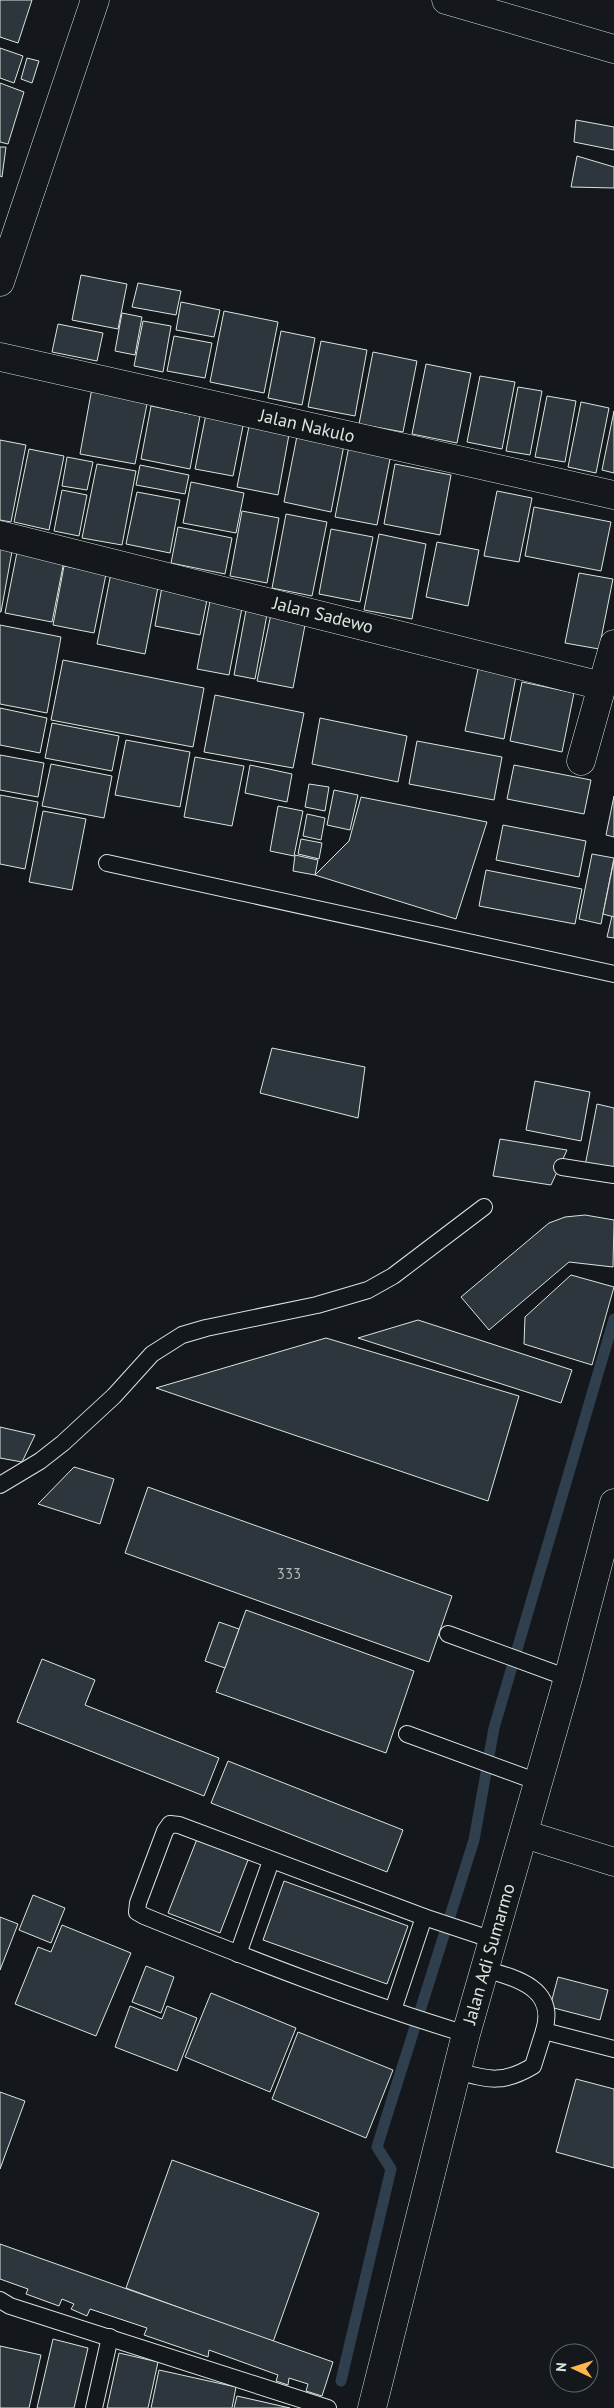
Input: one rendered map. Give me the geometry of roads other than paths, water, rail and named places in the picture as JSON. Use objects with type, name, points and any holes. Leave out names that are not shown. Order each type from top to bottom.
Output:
[{"type":"street","points":[[0,282],[6,249],[95,0]]},
{"type":"street","points":[[446,0],[614,49]]},
{"type":"street","name":"Jalan Nakulo","points":[[0,357],[614,495]]},
{"type":"street","name":"Jalan Sadewo","points":[[0,535],[602,686]]},
{"type":"street","points":[[582,761],[614,644]]},
{"type":"street","name":"Jalan Adi Sumarmo","points":[[372,2408],[466,2034],[568,1678],[614,1503]]},
{"type":"street","points":[[524,1834],[614,1862]]},
{"type":"lane","points":[[107,863],[614,974]]},
{"type":"lane","points":[[562,1167],[614,1175]]},
{"type":"lane","points":[[0,1485],[40,1461],[64,1443],[114,1396],[152,1354],[182,1335],[206,1328],[317,1305],[368,1290],[393,1276],[484,1207]]},
{"type":"lane","points":[[448,1634],[568,1678]]},
{"type":"lane","points":[[407,1734],[538,1782]]},
{"type":"lane","points":[[466,2034],[422,2021],[238,1954],[144,1916],[137,1912],[138,1902],[165,1831],[170,1824],[179,1825],[431,1919],[493,1940]]},
{"type":"lane","points":[[238,1954],[271,1860]]},
{"type":"lane","points":[[400,2012],[431,1919]]},
{"type":"lane","points":[[457,2071],[486,2079],[514,2077],[533,2066],[547,2020],[546,2004],[537,1992],[514,1978],[484,1969]]},
{"type":"lane","points":[[544,2031],[614,2049]]},
{"type":"lane","points":[[0,2300],[10,2306],[328,2408]]},
{"type":"lane","points":[[94,2408],[110,2337]]},
{"type":"waterway","points":[[341,2381],[391,2169],[377,2147],[474,1840],[494,1728],[614,1319]]}]
